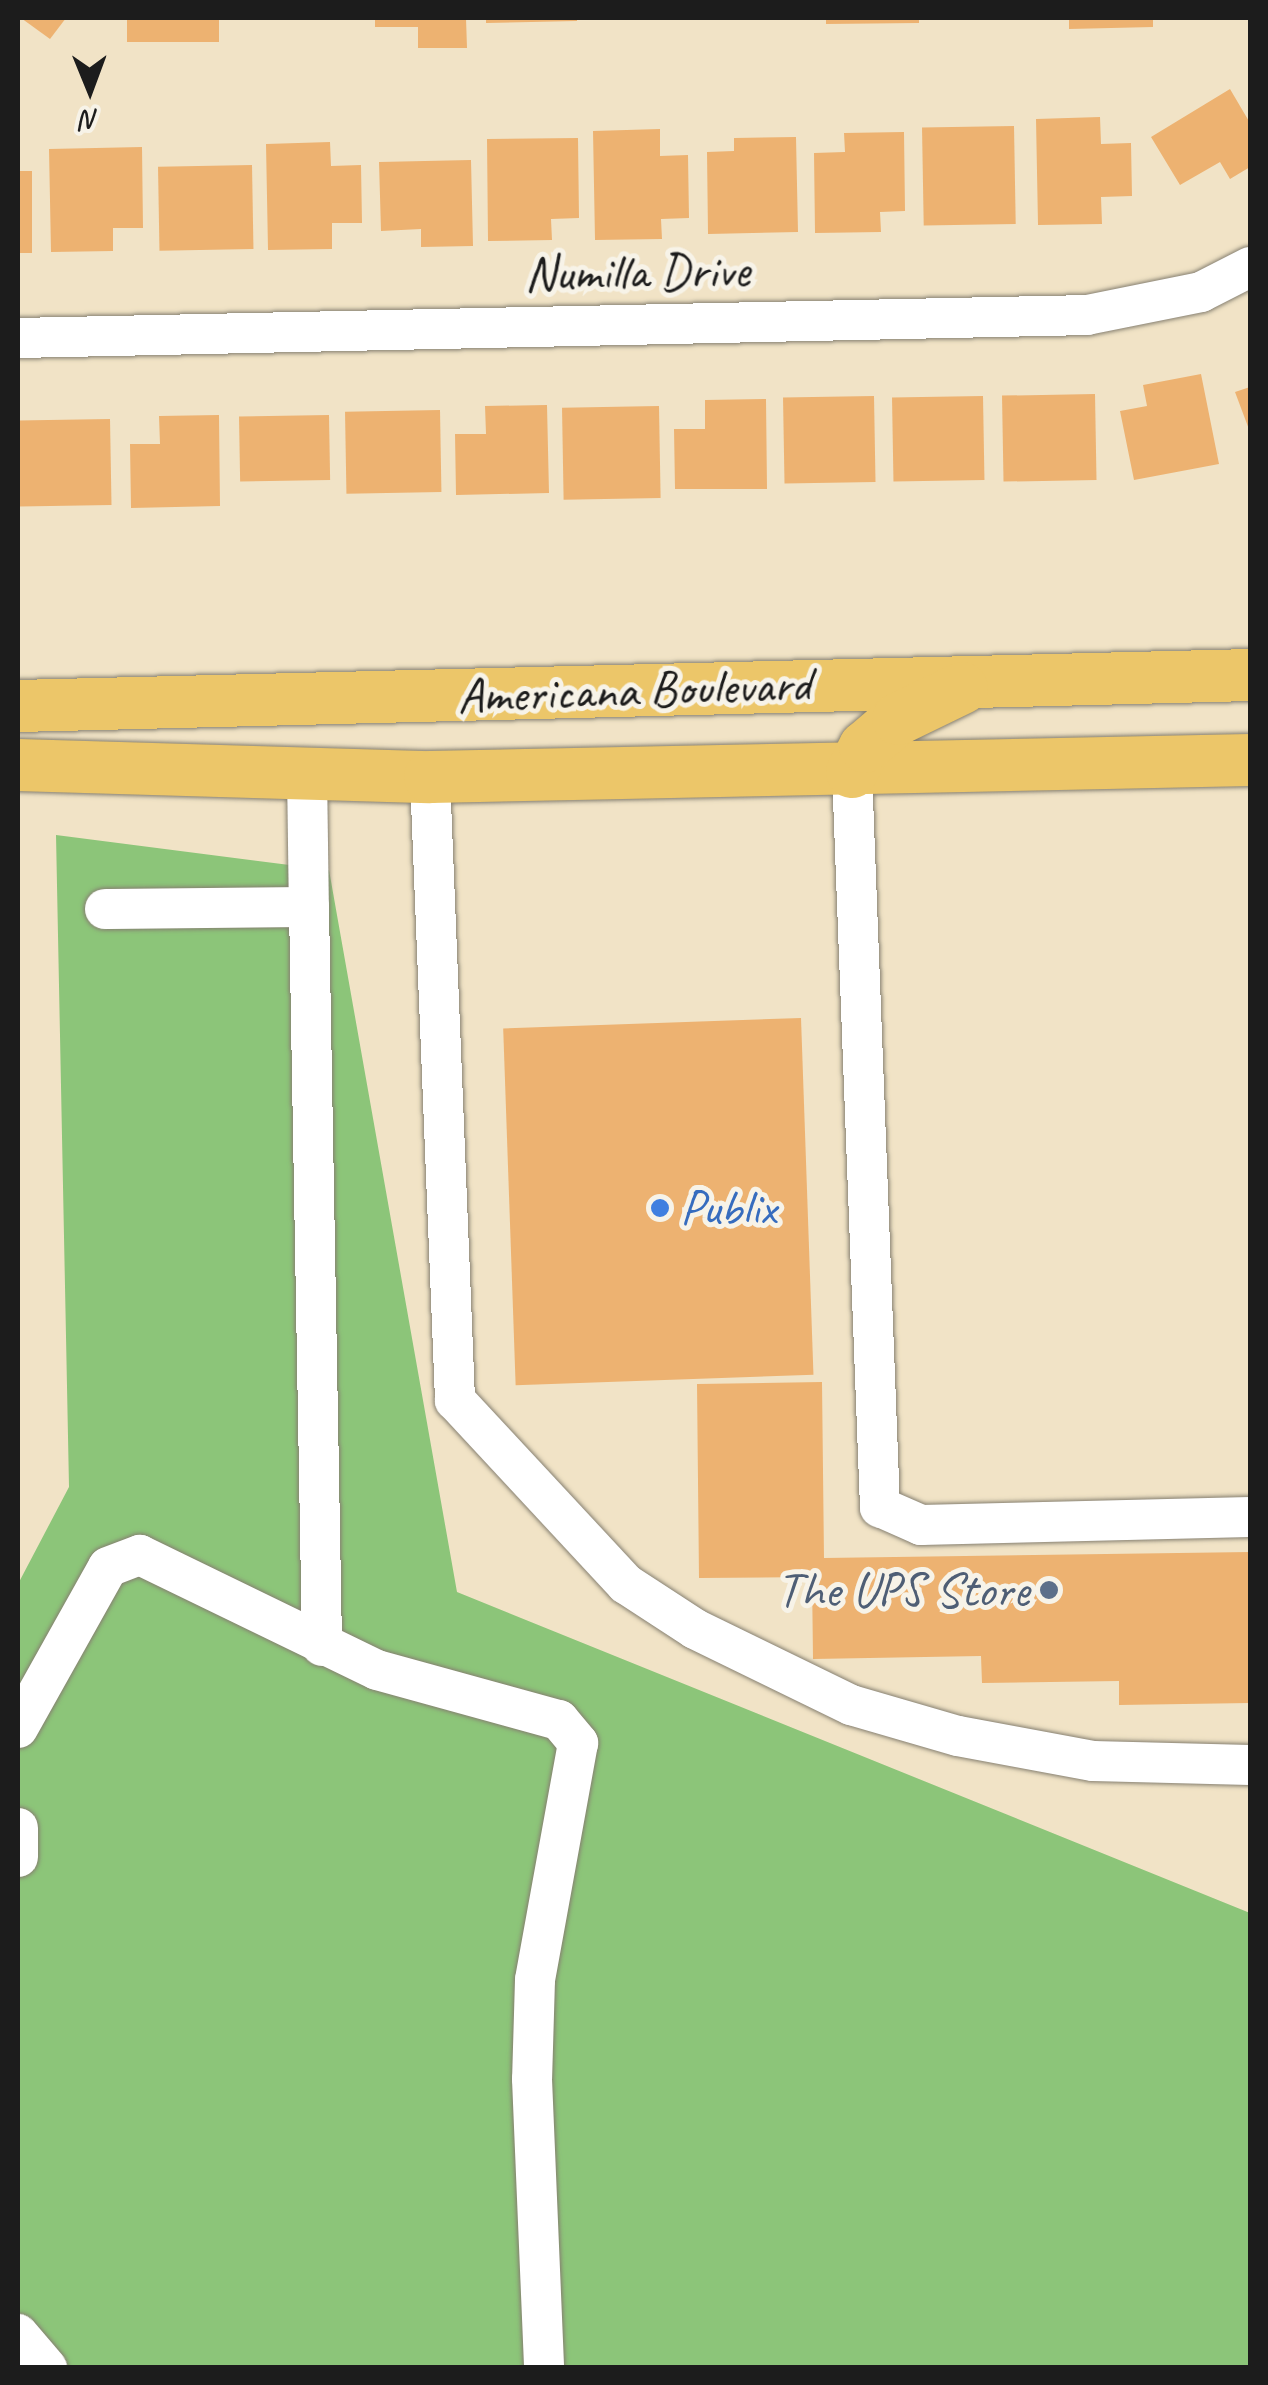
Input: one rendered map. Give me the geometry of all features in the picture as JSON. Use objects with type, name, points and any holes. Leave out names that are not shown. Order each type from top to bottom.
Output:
[{"type":"main road","name":"Americana Boulevard","points":[[18,706],[1250,675]]},
{"type":"main road","points":[[852,772],[865,747],[898,718],[977,681]]},
{"type":"main road","points":[[429,696],[430,777]]},
{"type":"main road","name":"Americana Boulevard","points":[[18,765],[430,777],[852,772],[1250,760]]},
{"type":"street","name":"Numilla Drive","points":[[18,338],[1087,315],[1201,292],[1250,267]]},
{"type":"street","points":[[307,772],[322,1646]]},
{"type":"street","points":[[852,772],[880,1507],[921,1525],[1250,1517]]},
{"type":"street","points":[[430,777],[455,1400],[626,1584],[694,1630],[851,1705],[958,1736],[1092,1760],[1250,1765]]},
{"type":"street","points":[[105,909],[310,907]]},
{"type":"street","points":[[18,1728],[108,1567],[140,1556],[377,1670],[559,1720],[578,1743],[536,1980],[532,2079],[544,2368]]},
{"type":"street","points":[[18,1828],[18,1858]]},
{"type":"street","points":[[18,2334],[47,2368]]},
{"type":"green space","points":[[56,835],[329,870],[457,1592],[1250,1913],[1250,2367],[18,2368],[18,1584],[69,1487]]},
{"type":"building","points":[[21,18],[66,18],[50,39]]},
{"type":"building","points":[[127,18],[219,18],[219,42],[127,42]]},
{"type":"building","points":[[375,18],[466,18],[467,48],[418,48],[418,27],[375,27]]},
{"type":"building","points":[[486,18],[577,18],[577,21],[486,23]]},
{"type":"building","points":[[826,18],[919,18],[919,23],[826,24]]},
{"type":"building","points":[[1069,18],[1153,18],[1153,27],[1069,29]]},
{"type":"building","points":[[1230,89],[1250,123],[1250,167],[1230,179],[1220,162],[1180,185],[1151,137]]},
{"type":"building","points":[[1100,117],[1101,144],[1131,143],[1132,196],[1101,197],[1102,224],[1038,225],[1036,119]]},
{"type":"building","points":[[1014,126],[1016,224],[924,226],[922,128]]},
{"type":"building","points":[[660,129],[660,156],[688,155],[689,218],[661,219],[662,239],[595,240],[593,131]]},
{"type":"building","points":[[904,132],[905,211],[880,212],[881,232],[815,233],[814,153],[845,152],[844,133]]},
{"type":"building","points":[[796,137],[798,232],[708,234],[707,152],[734,151],[734,138]]},
{"type":"building","points":[[578,138],[579,218],[551,219],[552,240],[488,241],[487,139]]},
{"type":"building","points":[[330,142],[331,166],[361,165],[362,223],[332,223],[332,249],[268,250],[266,144]]},
{"type":"building","points":[[142,147],[143,228],[113,228],[113,251],[51,252],[49,149]]},
{"type":"building","points":[[471,160],[473,246],[421,247],[421,229],[381,231],[379,162]]},
{"type":"building","points":[[252,165],[253,249],[159,251],[158,167]]},
{"type":"building","points":[[18,171],[32,171],[32,253],[18,253]]},
{"type":"building","points":[[1201,374],[1219,464],[1134,480],[1120,411],[1147,406],[1143,385]]},
{"type":"building","points":[[1250,387],[1250,432],[1235,392]]},
{"type":"building","points":[[1095,394],[1097,480],[1004,482],[1002,396]]},
{"type":"building","points":[[874,396],[876,482],[785,484],[783,398]]},
{"type":"building","points":[[983,396],[984,480],[893,482],[892,398]]},
{"type":"building","points":[[766,399],[767,489],[675,489],[674,429],[705,429],[705,400]]},
{"type":"building","points":[[547,405],[549,493],[456,495],[455,434],[486,434],[485,406]]},
{"type":"building","points":[[659,406],[661,498],[564,500],[562,408]]},
{"type":"building","points":[[440,410],[441,492],[346,494],[345,412]]},
{"type":"building","points":[[219,415],[220,506],[131,508],[130,444],[160,444],[159,416]]},
{"type":"building","points":[[329,415],[330,480],[240,482],[239,417]]},
{"type":"building","points":[[110,419],[112,505],[20,507],[18,421]]},
{"type":"building","points":[[801,1018],[813,1375],[516,1385],[503,1028]]},
{"type":"building","points":[[822,1382],[824,1558],[1250,1552],[1250,1703],[1119,1705],[1119,1681],[982,1683],[981,1656],[813,1659],[812,1577],[699,1578],[697,1384]]},
{"type":"place","name":"Publix","points":[[660,1208]]},
{"type":"place","name":"The UPS Store","points":[[1049,1590]]}]
